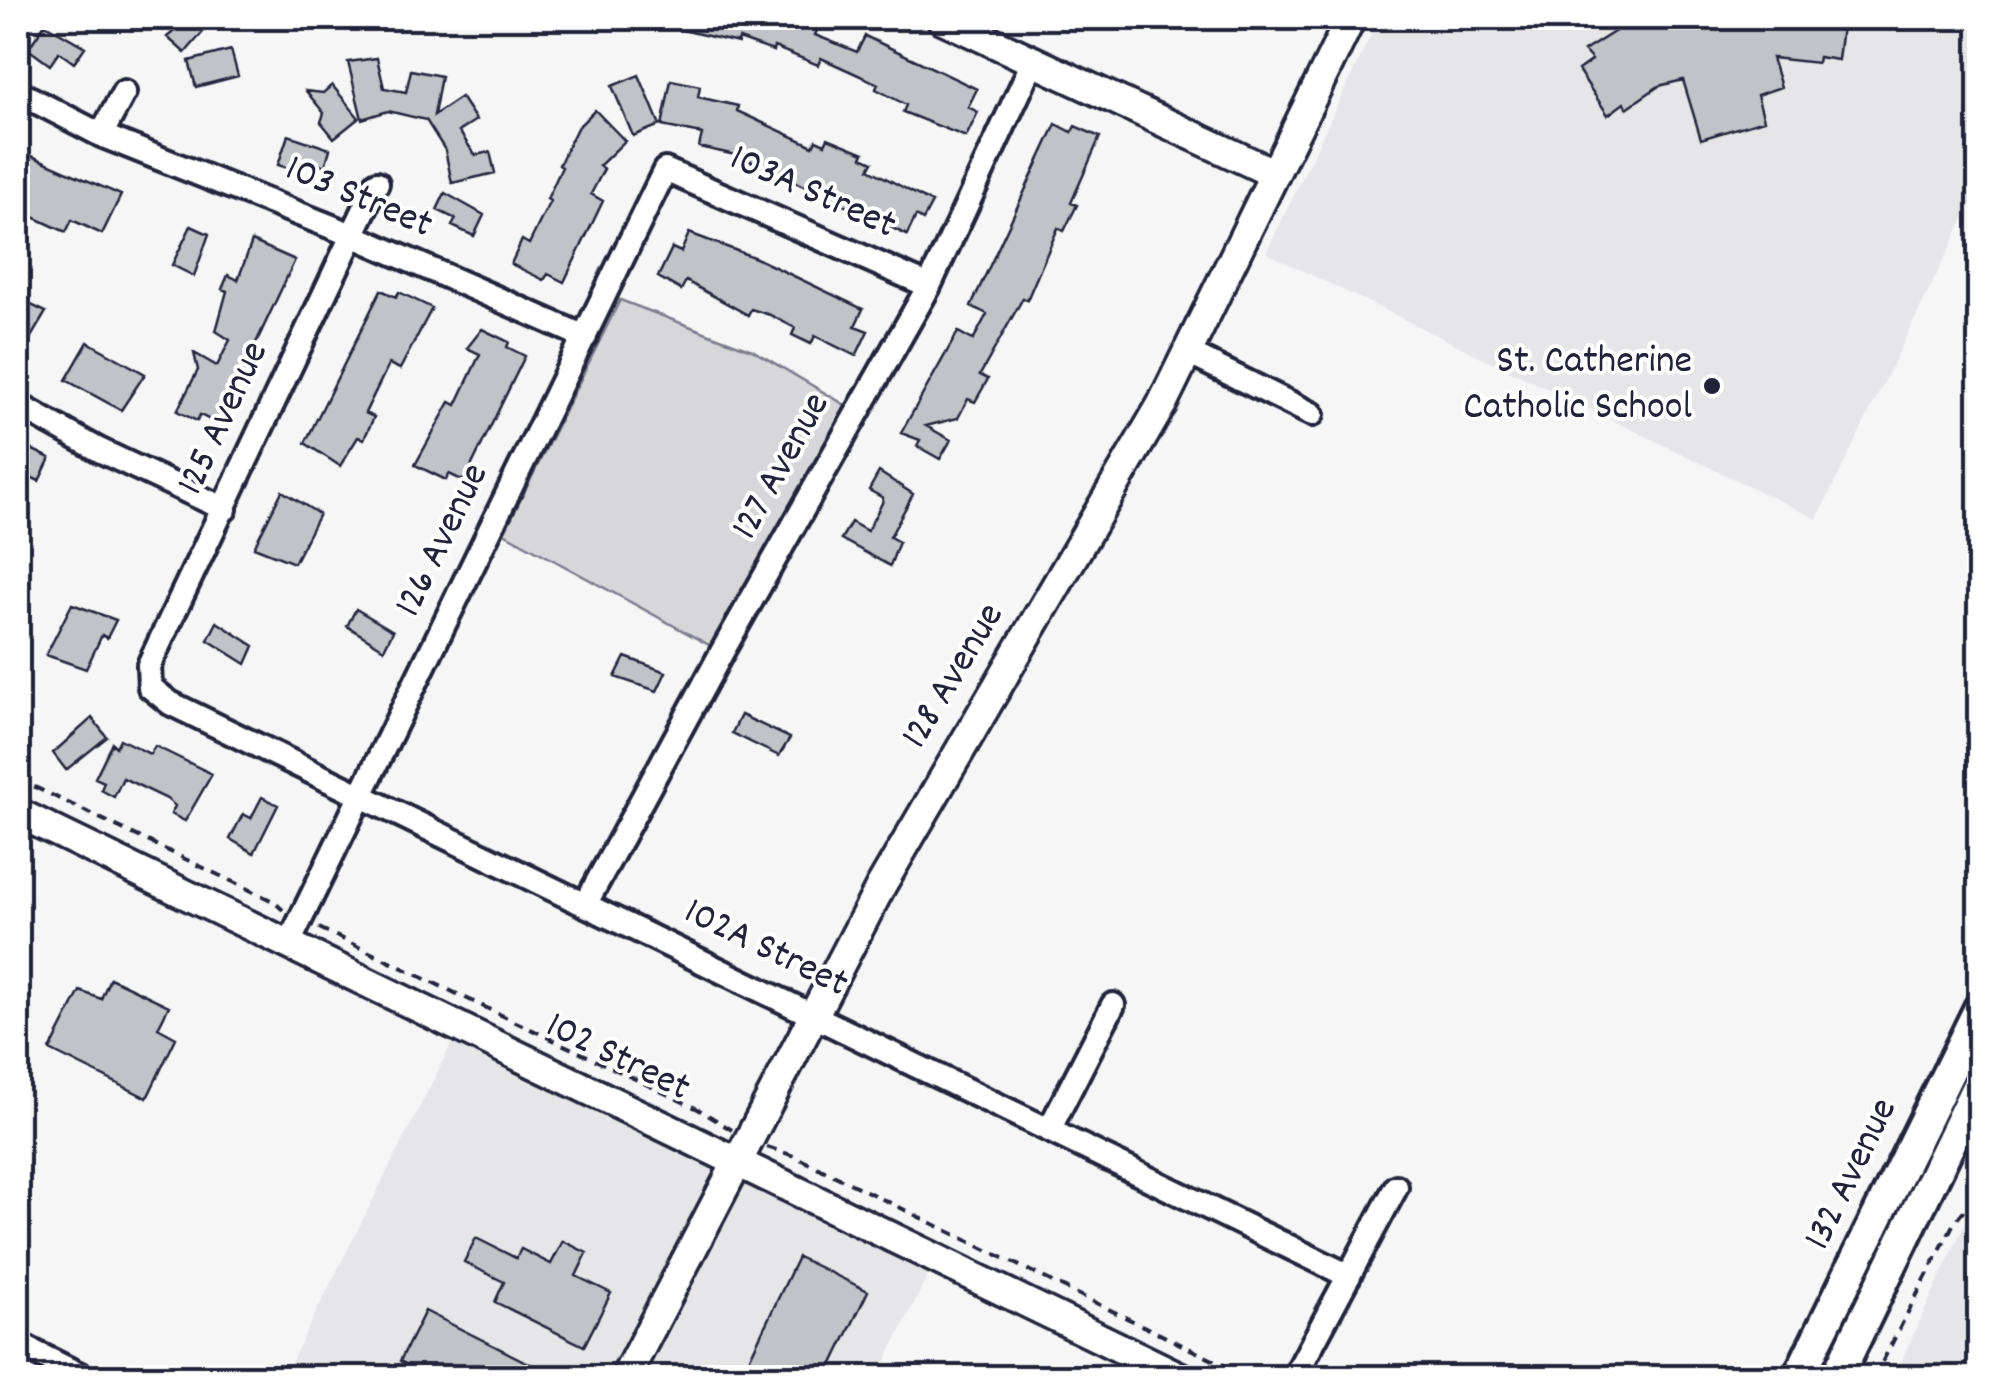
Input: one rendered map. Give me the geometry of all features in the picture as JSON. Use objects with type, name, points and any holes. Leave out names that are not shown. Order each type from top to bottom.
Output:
[{"type":"main road","name":"132 Avenue","points":[[1798,1378],[1980,1008]]},
{"type":"main road","name":"132 Avenue","points":[[1836,1378],[1980,1081]]},
{"type":"street","points":[[941,18],[1275,174]]},
{"type":"street","name":"128 Avenue","points":[[625,1378],[741,1149],[952,759],[1113,491],[1188,353],[1351,18]]},
{"type":"street","name":"127 Avenue","points":[[586,903],[722,652],[929,286],[1034,62]]},
{"type":"street","name":"103 Street","points":[[18,92],[102,134],[352,235],[585,337]]},
{"type":"street","points":[[102,134],[124,92]]},
{"type":"street","name":"103A Street","points":[[665,170],[929,286]]},
{"type":"street","name":"126 Avenue","points":[[295,931],[665,170]]},
{"type":"street","name":"125 Avenue","points":[[150,687],[149,664],[378,183]]},
{"type":"street","points":[[1188,353],[1312,414]]},
{"type":"street","points":[[18,404],[99,450],[224,509]]},
{"type":"street","name":"102A Street","points":[[150,687],[170,702],[361,797],[1349,1276]]},
{"type":"street","name":"102 Street","points":[[18,813],[295,931],[741,1149],[1182,1378]]},
{"type":"street","points":[[1049,1130],[1113,1005]]},
{"type":"street","points":[[1294,1378],[1396,1187]]},
{"type":"street","points":[[18,1344],[86,1378]]},
{"type":"path","points":[[18,780],[273,901],[295,931],[698,1109],[741,1149],[801,1159],[1250,1378]]},
{"type":"path","points":[[1874,1378],[1948,1234],[1980,1190]]},
{"type":"shaded area","name":"St. Catherine Catholic School","points":[[1379,18],[1979,18],[1979,188],[1817,519],[1266,253]]},
{"type":"shaded area","points":[[620,300],[752,350],[857,412],[722,652],[504,533]]},
{"type":"shaded area","points":[[460,1027],[936,1259],[878,1377],[283,1378]]},
{"type":"shaded area","points":[[1979,1193],[1979,1377],[1894,1377]]},
{"type":"building","points":[[190,18],[215,18],[185,53],[167,37]]},
{"type":"building","points":[[665,18],[822,18],[815,35],[857,52],[865,36],[977,89],[968,107],[978,112],[966,137],[903,112],[906,105],[876,89],[878,84],[821,58],[818,65],[774,47],[773,51],[739,39],[738,43],[665,26]]},
{"type":"building","points":[[1636,18],[1843,18],[1838,60],[1818,57],[1817,63],[1772,58],[1781,87],[1757,95],[1764,120],[1701,139],[1683,80],[1659,86],[1627,108],[1624,103],[1608,115],[1578,70],[1592,60],[1584,51]]},
{"type":"building","points":[[45,24],[85,47],[74,63],[59,52],[50,65],[28,49]]},
{"type":"building","points":[[231,50],[238,76],[196,87],[189,61]]},
{"type":"building","points":[[377,58],[384,88],[406,92],[411,70],[441,76],[434,115],[461,97],[476,120],[459,131],[475,155],[490,152],[495,173],[452,183],[445,150],[426,120],[388,111],[362,119],[348,62]]},
{"type":"building","points":[[639,75],[660,125],[633,136],[612,86]]},
{"type":"building","points":[[671,80],[700,86],[698,97],[738,106],[737,111],[813,146],[816,140],[825,144],[828,138],[864,153],[862,157],[873,162],[869,169],[932,203],[923,220],[916,216],[907,235],[740,156],[699,147],[702,134],[662,126]]},
{"type":"building","points":[[332,85],[359,118],[334,138],[321,122],[324,113],[306,91],[323,93]]},
{"type":"building","points":[[595,110],[625,141],[599,166],[604,169],[591,194],[603,201],[564,282],[548,274],[544,280],[511,264],[522,240],[529,244],[550,201],[547,199],[562,167],[559,165],[577,128]]},
{"type":"building","points":[[1056,124],[1072,132],[1075,126],[1100,137],[1071,203],[1077,205],[1064,231],[1058,228],[1027,300],[1023,298],[980,375],[988,379],[975,402],[968,399],[958,418],[926,426],[951,440],[940,459],[917,446],[920,440],[901,433],[958,332],[973,340],[987,314],[971,306]]},
{"type":"building","points":[[288,135],[330,149],[325,166],[304,159],[300,172],[278,165]]},
{"type":"building","points":[[18,150],[121,195],[102,234],[72,220],[66,232],[18,210]]},
{"type":"building","points":[[445,193],[484,215],[474,236],[452,226],[456,219],[437,210]]},
{"type":"building","points":[[191,226],[209,234],[194,276],[172,265]]},
{"type":"building","points":[[689,233],[756,258],[863,309],[855,326],[868,331],[856,356],[815,336],[811,344],[792,335],[795,328],[770,315],[751,309],[748,315],[686,281],[681,290],[658,277],[672,248],[681,252]]},
{"type":"building","points":[[252,241],[295,260],[218,424],[200,415],[197,421],[177,411],[198,370],[194,353],[217,366],[230,340],[216,331],[227,291],[222,289],[228,275],[238,280]]},
{"type":"building","points":[[381,290],[396,297],[399,292],[432,308],[400,369],[389,364],[365,413],[374,417],[364,439],[358,437],[340,466],[305,443]]},
{"type":"building","points":[[25,302],[46,312],[18,359],[18,317]]},
{"type":"building","points":[[482,329],[509,342],[507,347],[525,356],[464,481],[449,474],[446,480],[415,465],[450,402],[456,405],[480,354],[467,348]]},
{"type":"building","points":[[88,342],[145,374],[121,410],[66,380]]},
{"type":"building","points":[[31,449],[50,458],[39,481],[18,471],[18,450],[28,455]]},
{"type":"building","points":[[879,472],[913,494],[890,537],[899,542],[890,566],[841,539],[851,522],[867,531],[882,503],[883,498],[869,490]]},
{"type":"building","points":[[282,491],[319,514],[294,563],[254,547]]},
{"type":"building","points":[[72,604],[116,620],[107,638],[102,635],[86,669],[46,655]]},
{"type":"building","points":[[356,609],[393,631],[384,649],[347,626]]},
{"type":"building","points":[[217,622],[254,646],[246,664],[208,640]]},
{"type":"building","points":[[625,657],[666,672],[657,691],[615,677]]},
{"type":"building","points":[[741,715],[790,738],[779,756],[732,733]]},
{"type":"building","points":[[92,718],[107,737],[66,770],[53,753]]},
{"type":"building","points":[[120,739],[150,754],[155,746],[212,774],[185,821],[171,814],[175,806],[167,799],[123,778],[114,797],[101,790],[104,782],[95,778],[112,743],[116,747]]},
{"type":"building","points":[[262,797],[278,805],[254,853],[230,839],[243,814],[251,818]]},
{"type":"building","points":[[110,978],[169,1006],[158,1028],[176,1038],[147,1098],[50,1050],[80,991],[101,999]]},
{"type":"building","points":[[476,1238],[516,1258],[521,1249],[551,1264],[563,1241],[587,1253],[576,1276],[611,1293],[584,1346],[495,1302],[504,1282],[464,1262]]},
{"type":"building","points":[[798,1257],[868,1291],[826,1378],[740,1378]]},
{"type":"building","points":[[425,1311],[536,1367],[531,1378],[433,1378],[400,1361]]},
{"type":"place","name":"St. Catherine Catholic School","points":[[1712,386]]}]
